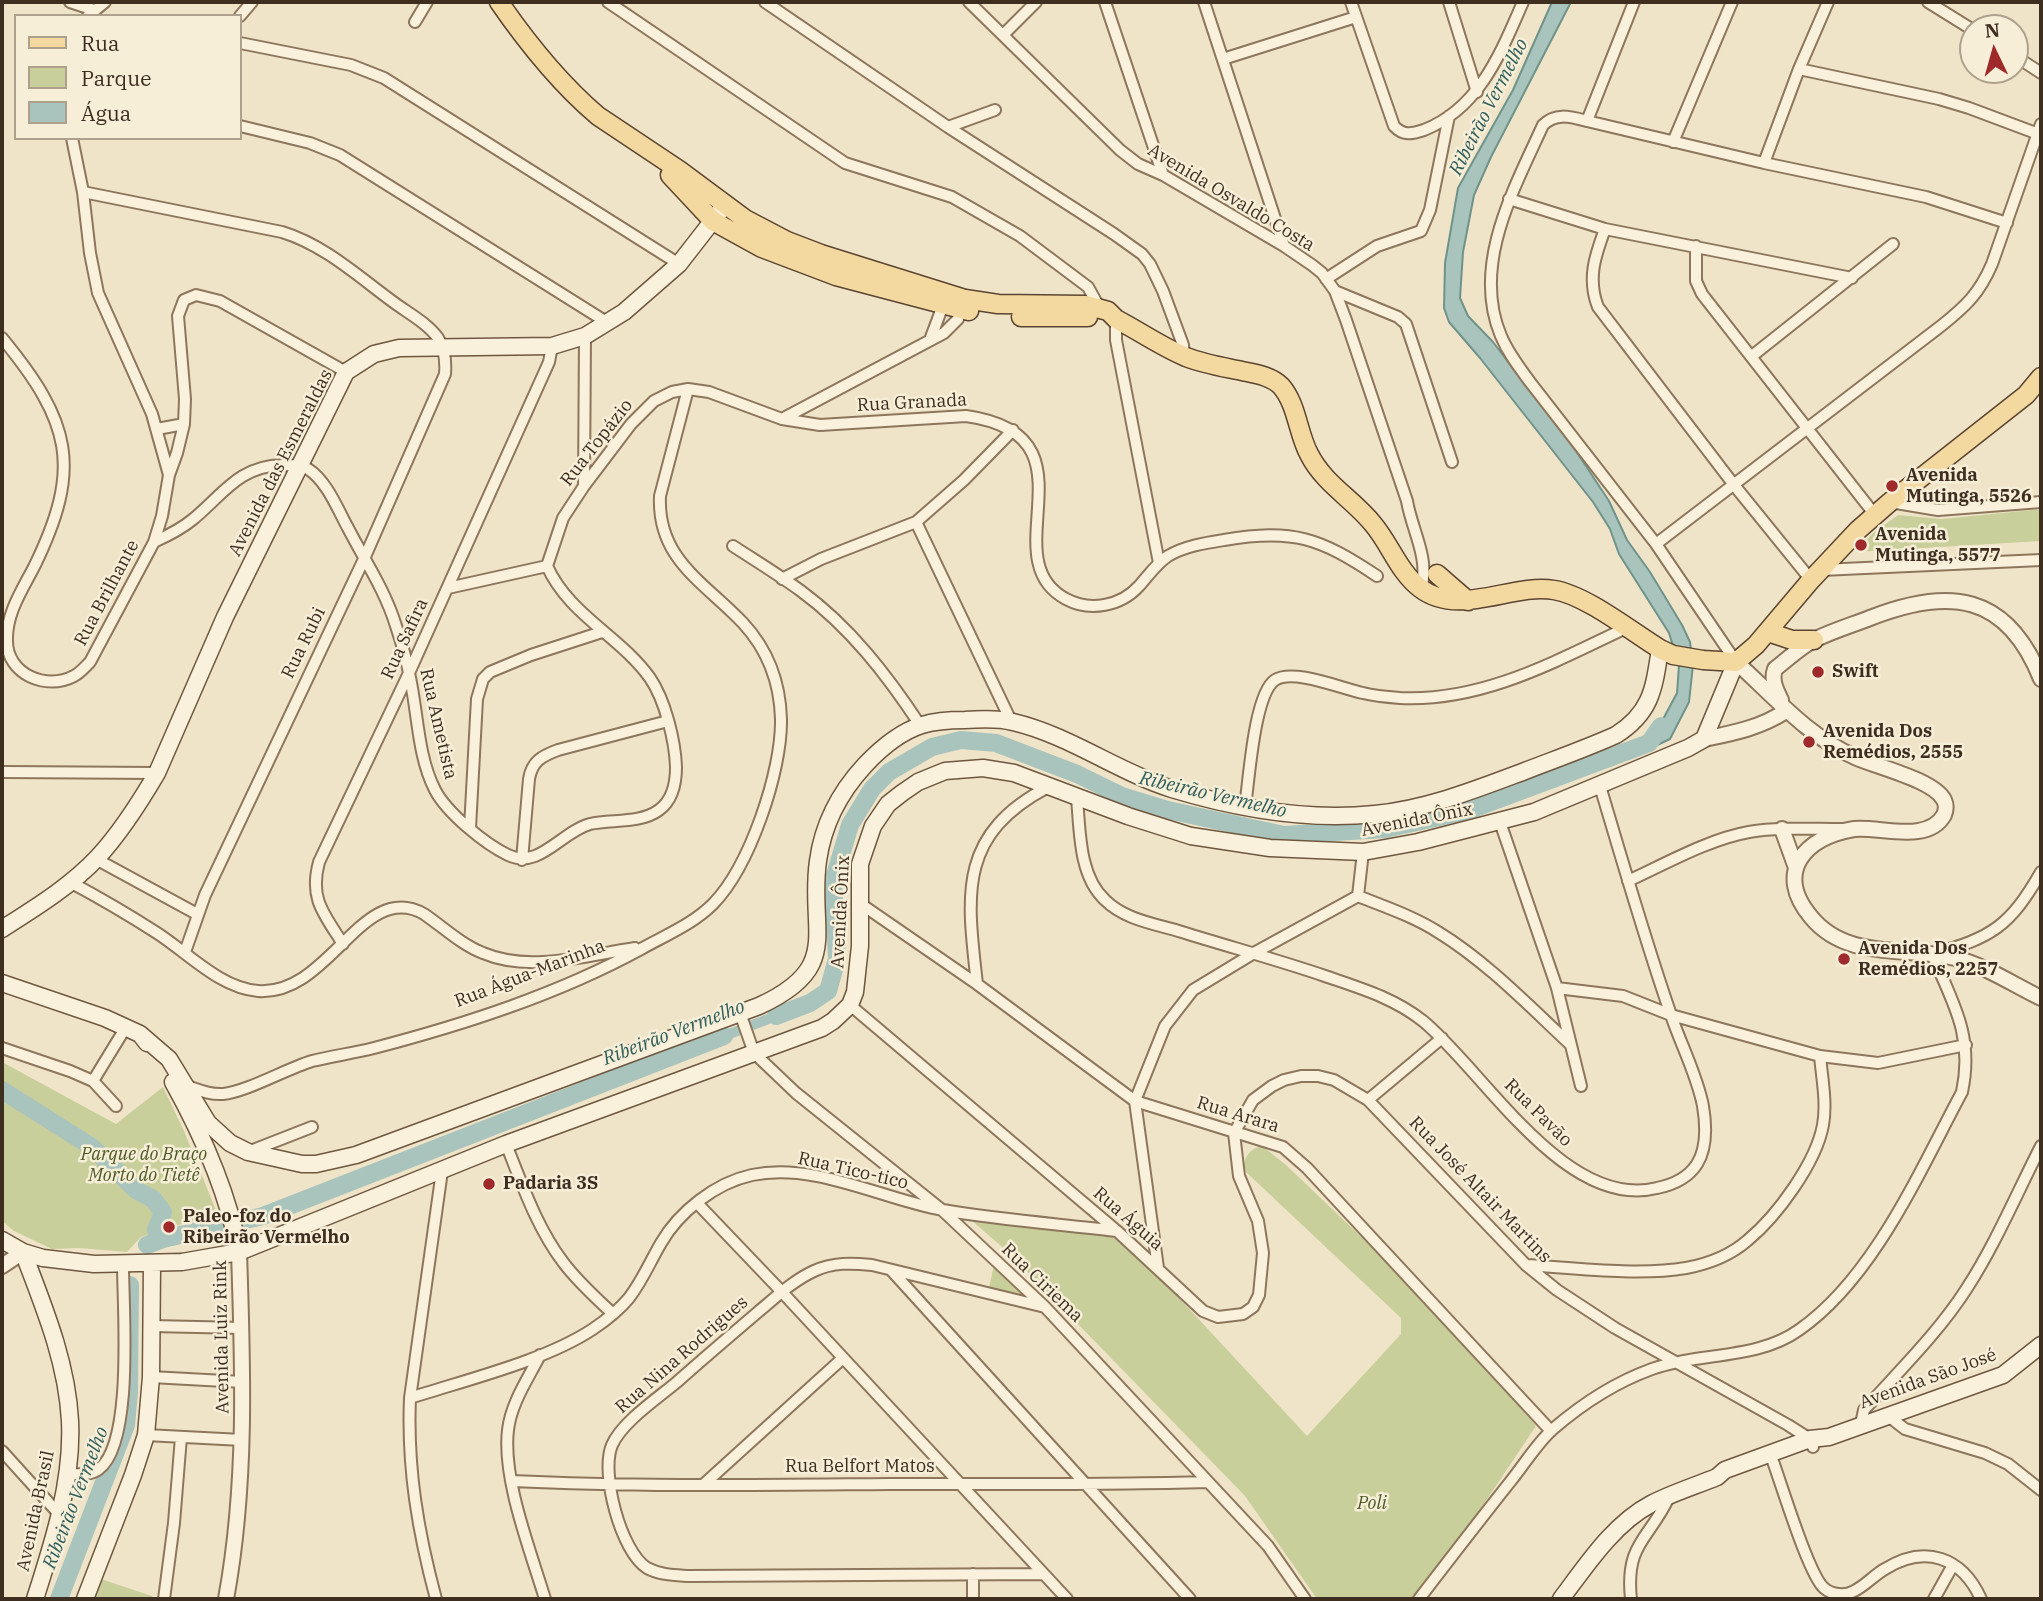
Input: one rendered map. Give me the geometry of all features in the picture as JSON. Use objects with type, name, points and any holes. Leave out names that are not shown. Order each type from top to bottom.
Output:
[{"type":"main road","points":[[488,2],[559,89],[659,164],[713,221],[762,248],[836,276],[1005,316],[1116,319]]},
{"type":"main road","points":[[499,2],[532,48],[579,100],[745,219],[787,241],[945,300]]},
{"type":"main road","name":"Avenida das Esmeraldas","points":[[2,929],[70,882],[96,859],[134,810],[157,772],[225,617],[346,372],[361,361],[386,351],[552,346],[585,336],[608,323],[679,264],[722,207],[718,198]]},
{"type":"main road","points":[[713,221],[737,227],[763,242],[775,244],[787,241]]},
{"type":"main road","points":[[963,304],[1065,304],[1099,307],[1184,356],[1267,377],[1280,386],[1289,399],[1314,464],[1334,489],[1372,523],[1404,572],[1421,589],[1441,598],[1468,601],[1509,592],[1552,589],[1581,600],[1667,652],[1703,660],[1736,662]]},
{"type":"main road","points":[[1704,739],[1736,662],[1768,632],[1816,575],[1874,515],[2033,395],[2041,377]]},
{"type":"main road","points":[[1437,574],[1468,601]]},
{"type":"main road","points":[[1768,632],[1792,640],[1814,640]]},
{"type":"main road","name":"Avenida Ônix","points":[[187,1086],[214,1130],[230,1143],[248,1152],[302,1164],[316,1164],[356,1155],[741,1016],[796,986],[808,970],[816,949],[817,871],[821,841],[828,820],[846,789],[872,758],[898,737],[920,725],[961,720],[1011,721],[1035,728],[1169,788],[1245,807],[1317,816],[1377,814],[1450,798],[1616,735],[1636,720],[1645,709],[1667,652]]},
{"type":"main road","name":"Avenida Ônix","points":[[850,1005],[859,969],[858,902],[860,864],[865,844],[888,804],[918,782],[945,771],[983,768],[1014,773],[1077,799],[1191,835],[1270,848],[1363,852],[1418,842],[1534,812],[1600,786],[1704,739]]},
{"type":"main road","points":[[2,984],[133,1031],[169,1059],[187,1086]]},
{"type":"main road","points":[[2,1240],[23,1252],[69,1262],[123,1265],[182,1262],[239,1252],[506,1144],[753,1051],[822,1028],[850,1005]]},
{"type":"main road","name":"Avenida Luiz Rink","points":[[133,1031],[174,1083],[200,1135],[229,1212],[239,1252]]},
{"type":"main road","name":"Avenida Brasil","points":[[23,1252],[50,1323],[67,1389],[71,1429],[68,1474],[35,1599]]},
{"type":"main road","points":[[85,1599],[146,1435],[151,1377],[152,1264]]},
{"type":"main road","name":"Avenida São José","points":[[1561,1599],[1630,1518],[1651,1504],[1717,1477],[1728,1479],[1808,1444],[2003,1375],[2033,1354],[2041,1345]]},
{"type":"street","points":[[70,2],[91,13],[105,2]]},
{"type":"street","points":[[415,22],[427,2]]},
{"type":"street","points":[[765,2],[948,127],[1142,254],[1163,291],[1183,345],[1184,356]]},
{"type":"street","name":"Avenida Osvaldo Costa","points":[[969,2],[1120,150],[1138,163],[1284,246],[1312,265],[1326,279],[1335,291],[1407,501],[1410,522],[1422,554],[1424,572],[1421,589]]},
{"type":"street","points":[[1003,35],[1036,2]]},
{"type":"street","points":[[1105,2],[1163,176]]},
{"type":"street","points":[[1204,2],[1284,246]]},
{"type":"street","points":[[1351,2],[1387,110],[1396,128],[1413,133],[1449,116],[1477,92],[1523,2]]},
{"type":"street","points":[[1449,2],[1477,92]]},
{"type":"street","points":[[1587,121],[1634,2]]},
{"type":"street","points":[[1673,142],[1732,2]]},
{"type":"street","points":[[1764,163],[1799,69],[1828,2]]},
{"type":"street","points":[[1928,2],[1959,21]]},
{"type":"street","points":[[613,3],[845,163],[951,197],[1020,236],[1088,287],[1099,307]]},
{"type":"street","points":[[1223,59],[1356,17]]},
{"type":"street","points":[[242,43],[351,65],[384,78],[679,264]]},
{"type":"street","points":[[1656,544],[1941,326],[1971,300],[1984,281],[2040,131],[1939,99],[1799,69]]},
{"type":"street","points":[[948,127],[995,110]]},
{"type":"street","points":[[1326,279],[1377,246],[1420,231],[1430,210],[1449,116]]},
{"type":"street","points":[[1628,881],[1746,832],[1782,829],[1928,829],[1941,819],[1946,805],[1944,798],[1930,787],[1852,757],[1825,741],[1786,711],[1736,662],[1656,544],[1512,357],[1500,334],[1492,303],[1491,278],[1498,236],[1509,199],[1543,125],[1551,118],[1565,116],[1764,163],[1926,197],[2007,223]]},
{"type":"street","points":[[242,127],[299,139],[340,155],[608,323]]},
{"type":"street","points":[[72,140],[98,293],[152,414],[169,475]]},
{"type":"street","points":[[83,192],[282,232],[304,239],[429,328],[443,348]]},
{"type":"street","points":[[1509,199],[1605,229],[1852,278]]},
{"type":"street","points":[[1605,229],[1591,271],[1598,307],[1734,485],[1816,575],[2041,560]]},
{"type":"street","points":[[1752,356],[1893,244]]},
{"type":"street","points":[[1696,246],[1696,281],[1703,294],[1874,515]]},
{"type":"street","points":[[1335,291],[1398,317],[1406,324],[1452,461]]},
{"type":"street","name":"Rua Brilhante","points":[[2,338],[36,383],[60,432],[64,473],[57,515],[10,619],[7,646],[15,667],[23,674],[47,681],[68,678],[82,670],[98,650],[154,542],[184,424],[185,399],[178,316],[181,304],[192,296],[209,296],[346,372]]},
{"type":"street","points":[[930,340],[945,300]]},
{"type":"street","points":[[688,389],[720,394],[782,419],[953,326],[963,304]]},
{"type":"street","points":[[1116,319],[1116,340],[1159,563]]},
{"type":"street","points":[[584,485],[585,336]]},
{"type":"street","name":"Rua Safira","points":[[343,944],[318,903],[315,876],[319,862],[410,673],[550,362],[552,346]]},
{"type":"street","name":"Rua Rubi","points":[[185,953],[197,914],[364,559],[445,374],[443,348]]},
{"type":"street","name":"Rua Topázio","points":[[547,566],[564,518],[584,485],[631,424],[662,396],[688,389]]},
{"type":"street","name":"Rua Água-Marinha","points":[[187,1086],[214,1094],[230,1092],[303,1064],[376,1048],[533,997],[583,978],[645,947],[701,914],[727,887],[749,848],[766,800],[779,746],[780,702],[776,678],[769,660],[744,625],[681,564],[669,545],[663,527],[659,510],[662,482],[688,389]]},
{"type":"street","name":"Rua Granada","points":[[782,419],[833,425],[966,416],[982,418],[1013,430]]},
{"type":"street","points":[[156,429],[184,424]]},
{"type":"street","points":[[782,579],[821,559],[916,522],[964,480],[1013,430],[1029,447],[1038,469],[1038,559],[1042,575],[1054,591],[1076,604],[1092,607],[1107,605],[1129,596],[1159,563],[1177,552],[1199,544],[1254,535],[1280,535],[1314,541],[1339,551],[1377,576]]},
{"type":"street","points":[[154,542],[190,522],[242,475],[262,467],[300,466]]},
{"type":"street","name":"Rua Ametista","points":[[300,466],[309,470],[326,489],[387,601],[410,673],[422,747],[435,790],[441,800],[470,828],[498,850],[522,860]]},
{"type":"street","points":[[1890,502],[1938,510],[2041,502]]},
{"type":"street","points":[[916,522],[1011,721]]},
{"type":"street","points":[[733,546],[801,591],[838,622],[875,662],[920,725]]},
{"type":"street","name":"Avenida Osvaldo Costa","points":[[1422,554],[1437,574],[1441,598]]},
{"type":"street","points":[[448,588],[547,566],[565,597],[648,676],[668,721],[675,749],[676,776],[674,789],[666,804],[644,817],[579,827],[536,857],[522,860],[528,779],[532,767],[541,757],[668,721]]},
{"type":"street","points":[[1786,711],[1774,685],[1773,675],[1776,669],[1814,640],[1890,610],[1936,601],[1960,601],[1996,614],[2028,648],[2041,679]]},
{"type":"street","points":[[1245,807],[1259,711],[1267,690],[1276,680],[1288,676],[1307,678],[1384,697],[1418,699],[1445,696],[1471,692],[1538,669],[1626,628]]},
{"type":"street","points":[[470,828],[477,699],[483,678],[500,666],[602,632]]},
{"type":"street","name":"Avenida Ônix","points":[[1704,739],[1750,729],[1769,722],[1786,711]]},
{"type":"street","points":[[2,772],[157,772]]},
{"type":"street","name":"Rua Pavão","points":[[1077,799],[1084,860],[1092,882],[1105,900],[1132,917],[1255,953],[1390,999],[1421,1019],[1442,1038],[1532,1135],[1562,1162],[1598,1182],[1625,1189],[1652,1189],[1666,1186],[1688,1174],[1696,1166],[1703,1146],[1702,1101],[1671,1015],[1600,786]]},
{"type":"street","points":[[977,984],[969,908],[972,879],[979,855],[990,834],[1010,811],[1048,787]]},
{"type":"street","points":[[1500,822],[1557,988],[1581,1086]]},
{"type":"street","points":[[1782,829],[1795,864],[1796,891],[1801,902],[1811,918],[1833,936],[1856,946],[1932,954],[1970,962],[2041,998]]},
{"type":"street","points":[[1795,864],[1820,841],[1854,829]]},
{"type":"street","points":[[1358,896],[1363,852]]},
{"type":"street","points":[[96,859],[197,914]]},
{"type":"street","points":[[1932,954],[1964,946],[2000,927],[2025,901],[2041,872]]},
{"type":"street","points":[[70,882],[129,915],[237,986],[270,991],[299,982],[380,912],[398,906],[425,914],[481,953],[520,962],[541,962],[645,947]]},
{"type":"street","points":[[1158,1268],[1135,1101],[1165,1026],[1193,990],[1358,896]]},
{"type":"street","points":[[1358,896],[1437,931],[1475,959],[1571,1045]]},
{"type":"street","name":"Rua Arara","points":[[858,902],[977,984],[1135,1101],[1283,1147],[1307,1168],[1551,1431]]},
{"type":"street","points":[[1419,1599],[1551,1431],[1592,1399],[1642,1373],[1675,1361],[1762,1348],[1782,1340],[1820,1313],[1878,1245],[1962,1092],[1966,1071],[1966,1045],[1962,1023],[1932,954]]},
{"type":"street","points":[[1557,988],[1623,996],[1671,1015],[1820,1056],[1878,1063],[1966,1045]]},
{"type":"street","name":"Rua Águia","points":[[850,1005],[1117,1231],[1186,1296],[1209,1314],[1218,1317],[1243,1314],[1255,1303],[1261,1284],[1262,1237],[1239,1176],[1234,1133]]},
{"type":"street","name":"Rua Ciriema","points":[[741,1016],[753,1051],[796,1093],[942,1210],[1045,1307],[1268,1546],[1305,1599]]},
{"type":"street","points":[[93,1082],[133,1031]]},
{"type":"street","points":[[1368,1100],[1442,1038]]},
{"type":"street","points":[[2,1048],[70,1071],[93,1082],[116,1106]]},
{"type":"street","points":[[1526,1265],[1654,1271],[1682,1269],[1720,1258],[1748,1240],[1775,1212],[1799,1178],[1821,1133],[1824,1111],[1820,1056]]},
{"type":"street","name":"Rua José Altair Martins","points":[[1234,1133],[1253,1100],[1272,1086],[1292,1078],[1318,1076],[1334,1080],[1368,1100],[1526,1265],[1582,1307],[1788,1425],[1808,1444]]},
{"type":"street","points":[[248,1152],[312,1127]]},
{"type":"street","points":[[506,1144],[531,1205],[562,1262],[612,1313]]},
{"type":"street","points":[[1861,1424],[1864,1410],[1937,1328],[1966,1290],[2041,1146]]},
{"type":"street","points":[[436,1599],[418,1529],[408,1432],[410,1398],[442,1171]]},
{"type":"street","name":"Rua Tico-tico","points":[[410,1398],[540,1355],[593,1329],[628,1300],[673,1226],[697,1203],[722,1186],[752,1175],[810,1175],[942,1210],[1117,1231]]},
{"type":"street","points":[[697,1203],[1067,1599]]},
{"type":"street","points":[[2,1266],[23,1252]]},
{"type":"street","name":"Avenida Luiz Rink","points":[[226,1599],[237,1526],[242,1440],[239,1252]]},
{"type":"street","name":"Rua Nina Rodrigues","points":[[1043,1574],[689,1576],[657,1572],[642,1564],[632,1552],[609,1486],[609,1455],[613,1443],[622,1431],[782,1292],[813,1271],[836,1264],[872,1265],[1045,1307]]},
{"type":"street","points":[[68,1474],[95,1472],[103,1465],[113,1448],[122,1405],[124,1376],[123,1265]]},
{"type":"street","points":[[891,1270],[1190,1599]]},
{"type":"street","points":[[152,1326],[242,1328]]},
{"type":"street","points":[[540,1355],[520,1393],[508,1430],[508,1447],[512,1481],[545,1599]]},
{"type":"street","points":[[703,1485],[843,1358]]},
{"type":"street","points":[[151,1377],[243,1382]]},
{"type":"street","points":[[1887,1415],[1905,1429],[1974,1450],[2007,1464],[2041,1490]]},
{"type":"street","points":[[146,1435],[242,1440]]},
{"type":"street","points":[[164,1599],[181,1437]]},
{"type":"street","points":[[2,1451],[59,1514]]},
{"type":"street","points":[[1772,1458],[1812,1569],[1817,1580],[1829,1592],[1845,1594],[1854,1591],[1903,1559],[1934,1556],[1953,1564],[1976,1587],[1981,1599]]},
{"type":"street","name":"Rua Belfort Matos","points":[[512,1481],[609,1486],[1085,1486],[1208,1482]]},
{"type":"street","points":[[1631,1599],[1631,1573],[1636,1548],[1669,1497]]},
{"type":"street","points":[[1934,1599],[1953,1564]]},
{"type":"street","points":[[973,1574],[973,1599]]},
{"type":"green space","points":[[2041,510],[2041,541],[1856,552],[1872,534],[1898,515],[1942,519]]},
{"type":"green space","name":"Parque do Braço Morto do Tietê","points":[[2,1062],[116,1124],[163,1087],[217,1213],[141,1237],[127,1252],[52,1249],[14,1231],[2,1221]]},
{"type":"green space","name":"Poli","points":[[1262,1146],[1285,1164],[1440,1312],[1536,1426],[1429,1586],[1416,1599],[1317,1599],[1245,1496],[1008,1252],[971,1220],[1117,1231],[1307,1436],[1401,1334],[1401,1318],[1246,1172],[1248,1155]]},
{"type":"green space","points":[[994,1265],[1029,1298],[989,1288]]},
{"type":"green space","points":[[101,1579],[152,1596],[153,1599],[94,1599]]},
{"type":"water","name":"Ribeirão Vermelho","points":[[1552,2],[1571,2],[1474,195],[1463,252],[1460,298],[1468,316],[1493,342],[1576,451],[1609,501],[1627,540],[1650,572],[1690,642],[1693,665],[1689,702],[1670,739],[1655,746],[1649,743],[1649,733],[1661,723],[1677,693],[1679,665],[1669,633],[1619,554],[1610,529],[1593,502],[1449,322],[1444,308],[1445,263],[1458,188],[1513,90]]},
{"type":"waterway","name":"Ribeirão Vermelho","points":[[776,1016],[810,1003],[828,991],[837,959],[833,882],[850,825],[872,789],[889,772],[932,747],[961,740],[996,743],[1077,774],[1122,796],[1168,810],[1284,835],[1385,829],[1467,811],[1649,743],[1661,726]]},
{"type":"waterway","name":"Ribeirão Vermelho","points":[[724,1036],[776,1016]]},
{"type":"waterway","name":"Ribeirão Vermelho","points":[[147,1245],[263,1216],[724,1036]]},
{"type":"waterway","points":[[2,1090],[92,1147],[136,1190],[153,1199],[163,1212],[156,1230],[163,1239]]},
{"type":"waterway","name":"Ribeirão Vermelho","points":[[59,1599],[126,1425],[130,1285]]},
{"type":"place","name":"Avenida Mutinga, 5526","points":[[1892,486]]},
{"type":"place","name":"Avenida Mutinga, 5577","points":[[1861,545]]},
{"type":"place","name":"Swift","points":[[1818,672]]},
{"type":"place","name":"Avenida Dos Remédios, 2555","points":[[1809,742]]},
{"type":"place","name":"Avenida Dos Remédios, 2257","points":[[1844,959]]},
{"type":"place","name":"Padaria 3S","points":[[489,1184]]},
{"type":"place","name":"Paleo-foz do Ribeirão Vermelho","points":[[169,1227]]}]
